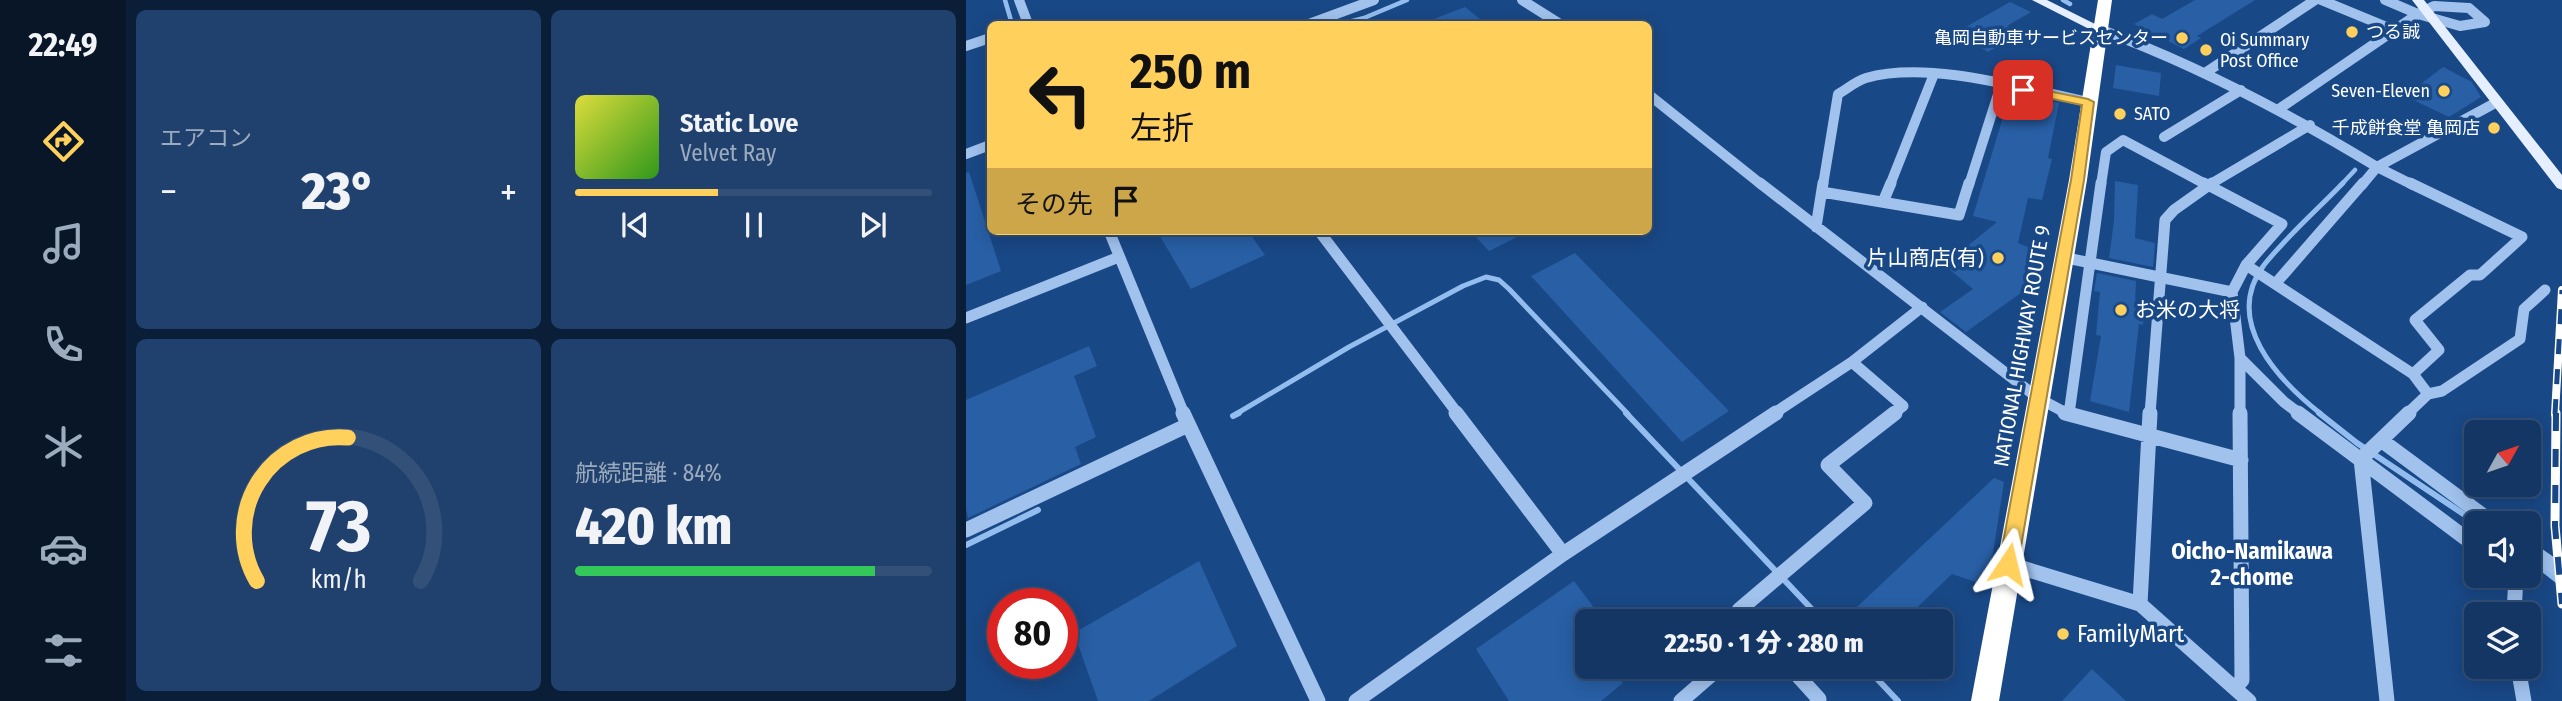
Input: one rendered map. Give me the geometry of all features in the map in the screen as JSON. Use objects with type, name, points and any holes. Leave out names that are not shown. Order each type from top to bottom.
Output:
[{"type":"highway","name":"NATIONAL HIGHWAY ROUTE 9","points":[[1985,701],[2062,257],[2078,180],[2105,0]]},
{"type":"main road","points":[[2038,0],[2099,29]]},
{"type":"main road","points":[[2420,7],[2435,21],[2562,185]]},
{"type":"street","points":[[1019,0],[1027,21]]},
{"type":"street","points":[[1317,21],[1374,0]]},
{"type":"street","points":[[1522,0],[1555,21]]},
{"type":"street","points":[[2205,73],[2315,0]]},
{"type":"street","points":[[2321,0],[2394,30]]},
{"type":"street","points":[[2385,0],[2420,7],[2469,8],[2485,22],[2477,25],[2435,21]]},
{"type":"street","points":[[2279,109],[2394,30],[2420,7]]},
{"type":"street","points":[[2099,29],[2151,47],[2241,90],[2310,125],[2377,167],[2522,237],[2480,275],[2470,275],[2416,320],[2439,350],[2413,374]]},
{"type":"street","points":[[966,46],[987,39]]},
{"type":"street","points":[[1816,228],[1838,94],[1863,79],[1895,72],[1934,75],[2088,102]]},
{"type":"street","points":[[1883,202],[1934,75]]},
{"type":"street","points":[[1822,191],[1959,215],[2001,85]]},
{"type":"street","points":[[2164,137],[2241,90]]},
{"type":"street","points":[[1652,97],[1816,228],[2038,398],[2070,415],[2241,460]]},
{"type":"street","points":[[2276,283],[2377,167],[2497,102]]},
{"type":"street","points":[[2140,604],[2148,436],[2165,220],[2170,212],[2209,186],[2310,125]]},
{"type":"street","points":[[2070,415],[2088,262],[2106,152],[2123,140],[2282,224],[2246,265],[2232,292],[2240,358],[2241,460],[2242,680],[2235,688]]},
{"type":"street","points":[[966,154],[987,146]]},
{"type":"street","points":[[1111,235],[1188,425],[1318,701]]},
{"type":"street","points":[[1322,235],[1563,554]]},
{"type":"street","points":[[966,318],[1119,257]]},
{"type":"street","points":[[2062,257],[2232,292]]},
{"type":"street","points":[[2246,265],[2413,374],[2428,394]]},
{"type":"street","points":[[2361,459],[2428,394],[2442,391],[2520,339],[2524,309],[2546,290]]},
{"type":"street","points":[[1356,701],[1563,554],[1852,362],[1922,307]]},
{"type":"street","points":[[2240,358],[2284,402],[2464,537]]},
{"type":"street","points":[[1740,609],[1865,503],[1828,465],[1903,406],[1852,362]]},
{"type":"street","points":[[966,530],[1188,425]]},
{"type":"street","points":[[2381,440],[2477,511]]},
{"type":"street","points":[[2361,459],[2387,701]]},
{"type":"street","points":[[2541,557],[2562,572]]},
{"type":"street","points":[[2008,564],[2140,604],[2249,701]]},
{"type":"street","points":[[1681,701],[1706,679]]},
{"type":"street","points":[[1801,679],[1819,699],[1817,701]]},
{"type":"street","points":[[2520,679],[2524,701]]},
{"type":"building","points":[[2195,0],[2255,0],[2197,36],[2201,38],[2184,49],[2134,24],[2152,14],[2162,19]]},
{"type":"building","points":[[2010,2],[2031,12],[2007,26],[2021,33],[1988,52],[1955,33]]},
{"type":"building","points":[[1465,7],[1482,21],[1428,21]]},
{"type":"building","points":[[2116,65],[2161,73],[2159,96],[2113,88]]},
{"type":"building","points":[[2443,67],[2472,82],[2481,97],[2449,117],[2405,96]]},
{"type":"building","points":[[2010,94],[2059,103],[2048,158],[2052,159],[2042,200],[2028,198],[2018,243],[2044,254],[2038,281],[1966,332],[1940,312],[1973,289],[1944,265],[1997,222],[1973,216]]},
{"type":"building","points":[[969,172],[987,235],[989,235],[1001,271],[966,285],[966,173]]},
{"type":"building","points":[[2115,181],[2138,185],[2135,238],[2155,243],[2153,267],[2109,258],[2114,221]]},
{"type":"building","points":[[1159,235],[1251,235],[1265,255],[1191,289]]},
{"type":"building","points":[[1474,235],[1521,235],[1489,251]]},
{"type":"building","points":[[1575,253],[1729,411],[1682,442],[1531,276]]},
{"type":"building","points":[[2097,273],[2136,281],[2135,304],[2145,306],[2143,325],[2139,324],[2129,412],[2090,401],[2101,336],[2096,335],[2100,292],[2094,291]]},
{"type":"building","points":[[1089,346],[1097,366],[1074,376],[1096,437],[1075,447],[1081,464],[968,518],[966,400]]},
{"type":"building","points":[[1994,478],[2004,482],[1988,586],[1952,574],[1916,609],[1855,609]]},
{"type":"building","points":[[1199,561],[1237,646],[1149,701],[1098,701],[1078,644],[1078,631]]},
{"type":"building","points":[[1574,581],[1595,609],[1575,609],[1575,679],[1620,679],[1623,683],[1601,701],[1509,701],[1476,649]]},
{"type":"building","points":[[2092,669],[2126,701],[2062,701]]},
{"type":"waterway","points":[[1005,0],[1011,21]]},
{"type":"waterway","points":[[1352,21],[1407,0]]},
{"type":"waterway","points":[[2063,0],[2070,4]]},
{"type":"waterway","points":[[2341,185],[2355,170]]},
{"type":"waterway","points":[[2321,414],[2273,367],[2252,328],[2249,307],[2253,286],[2264,265],[2341,185]]},
{"type":"waterway","points":[[1236,414],[1349,347],[1463,286],[1486,277],[1499,280],[1509,289],[1628,414]]},
{"type":"waterway","points":[[1233,416],[1239,413]]},
{"type":"waterway","points":[[1626,413],[1812,609]]},
{"type":"waterway","points":[[2319,413],[2357,443],[2464,514]]},
{"type":"waterway","points":[[966,545],[1038,510]]},
{"type":"waterway","points":[[2541,567],[2562,584]]},
{"type":"waterway","points":[[1877,679],[1898,701]]},
{"type":"railway","points":[[2555,414],[2562,290]]},
{"type":"railway","points":[[2556,413],[2555,526],[2562,604]]},
{"type":"place","name":"つる誠","points":[[2352,32]]},
{"type":"place","name":"亀岡自動車サービスセンター","points":[[2182,38]]},
{"type":"place","name":"Oi Summary Post Office","points":[[2206,50]]},
{"type":"place","name":"Seven-Eleven","points":[[2444,91]]},
{"type":"place","name":"SATO","points":[[2120,114]]},
{"type":"place","name":"千成餅食堂 亀岡店","points":[[2494,128]]},
{"type":"place","name":"片山商店(有)","points":[[1998,258]]},
{"type":"place","name":"お米の大将","points":[[2121,310]]},
{"type":"place","name":"FamilyMart","points":[[2063,634]]},
{"type":"district","name":"Oicho-Namikawa 2-chome","points":[[2252,564]]},
{"type":"route","points":[[2008,564],[2078,180],[2088,102],[2023,90]]}]
